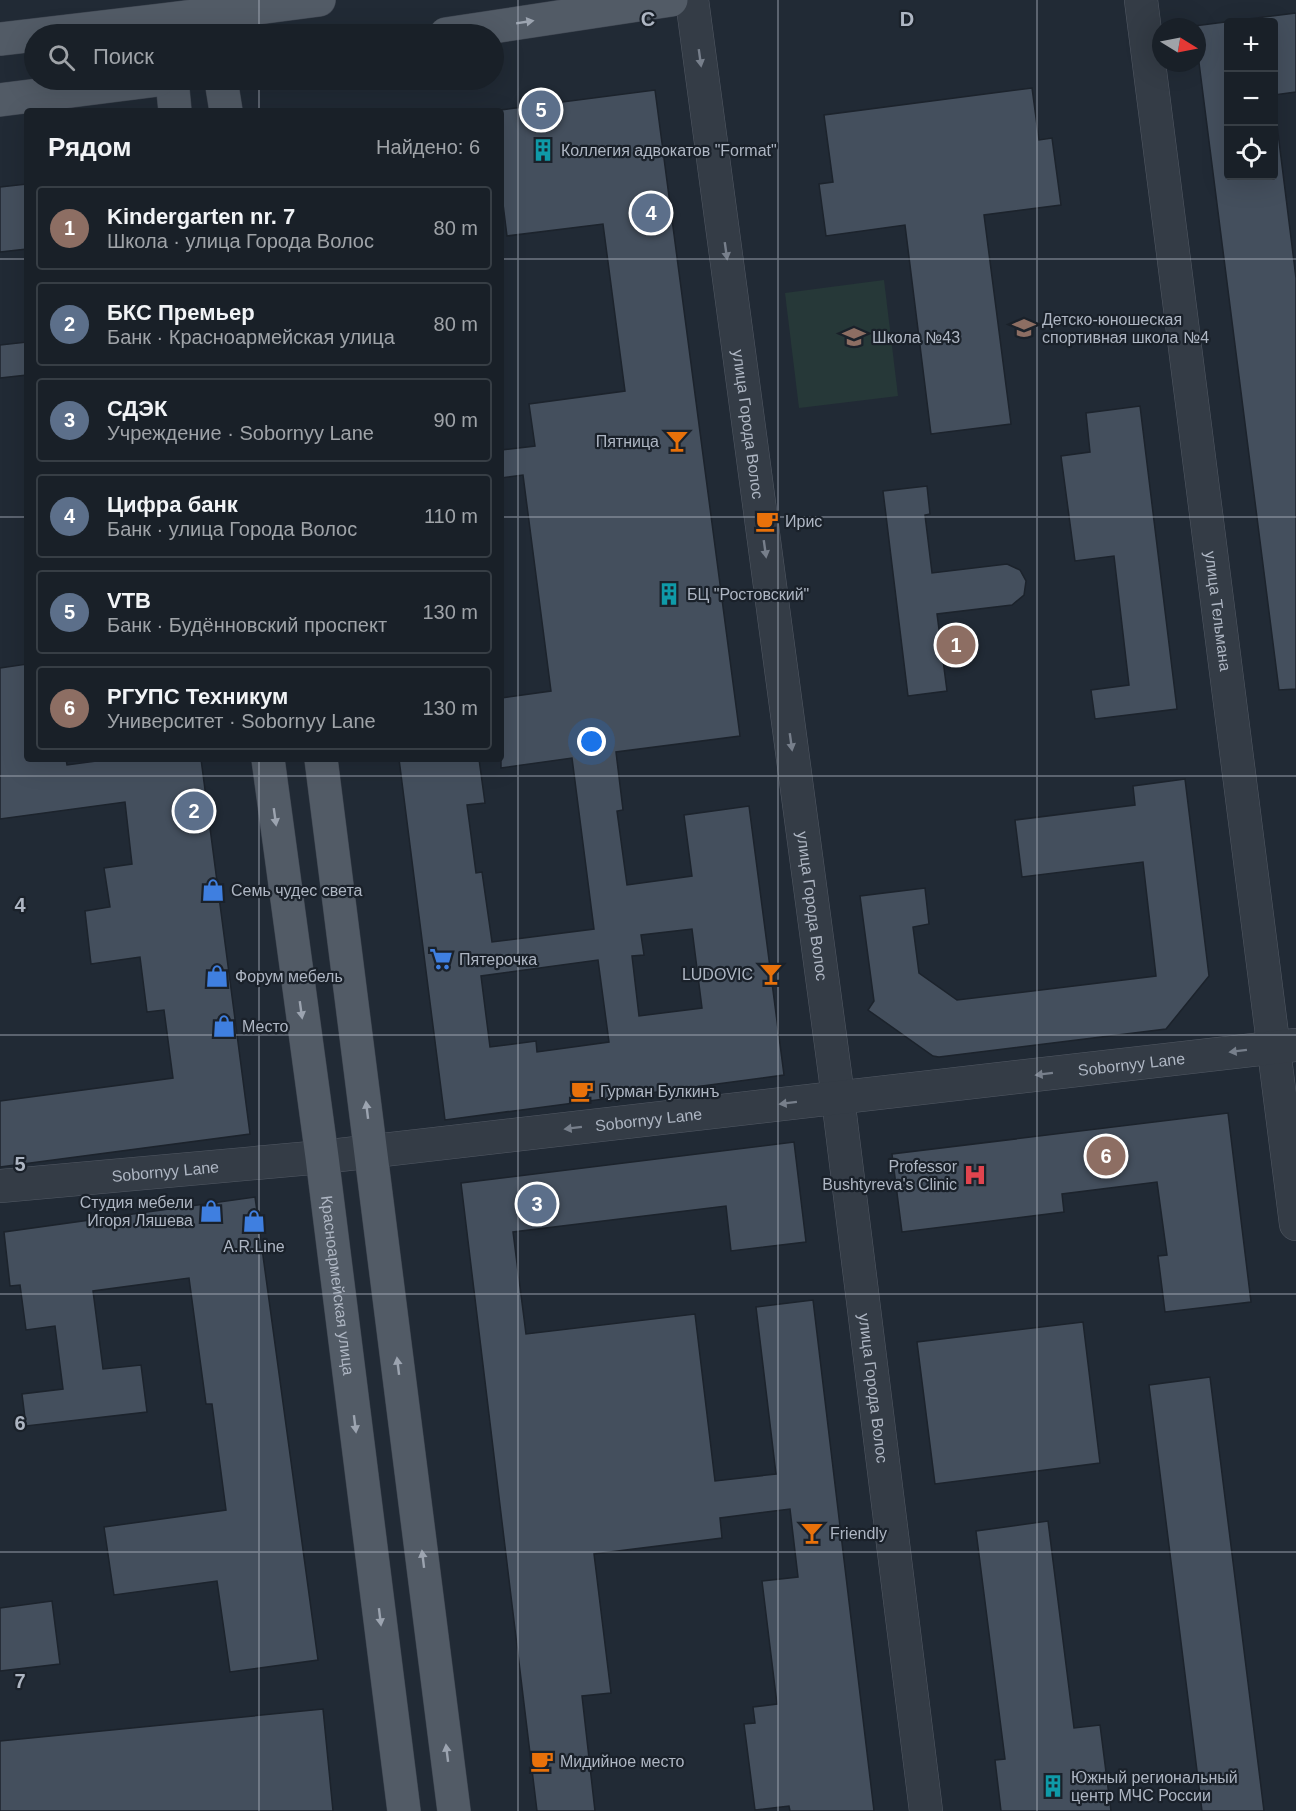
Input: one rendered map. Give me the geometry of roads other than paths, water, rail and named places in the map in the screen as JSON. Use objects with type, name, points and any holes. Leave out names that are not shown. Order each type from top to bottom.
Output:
[{"type":"main road","points":[[116,24],[162,18],[212,16],[319,0]]},
{"type":"main road","points":[[504,25],[671,0]]},
{"type":"main road","points":[[0,39],[24,36]]},
{"type":"main road","points":[[0,100],[79,90]]},
{"type":"main road","points":[[173,90],[175,108]]},
{"type":"main road","points":[[223,90],[226,108]]},
{"type":"main road","name":"Красноармейская улица","points":[[268,762],[322,1157],[404,1811]]},
{"type":"main road","points":[[321,762],[454,1811]]},
{"type":"street","name":"улица Города Волос","points":[[692,0],[838,1098],[926,1811]]},
{"type":"street","name":"улица Тельмана","points":[[1141,0],[1285,1046],[1296,1224]]},
{"type":"street","name":"Sobornyy Lane","points":[[0,1186],[322,1157],[1285,1046]]},
{"type":"place","name":"VTB","points":[[541,110]]},
{"type":"place","name":"Коллегия адвокатов \"Format\"","points":[[543,150]]},
{"type":"place","name":"Цифра банк","points":[[651,213]]},
{"type":"place","name":"Детско-юношеская спортивная школа №4","points":[[1024,328]]},
{"type":"place","name":"Школа №43","points":[[854,337]]},
{"type":"place","name":"Пятница","points":[[677,441]]},
{"type":"place","name":"Ирис","points":[[767,521]]},
{"type":"place","name":"БЦ \"Ростовский\"","points":[[669,594]]},
{"type":"place","name":"Kindergarten nr. 7","points":[[956,645]]},
{"type":"place","name":"БКС Премьер","points":[[194,811]]},
{"type":"place","name":"Семь чудес света","points":[[213,890]]},
{"type":"place","name":"Пятерочка","points":[[441,959]]},
{"type":"place","name":"LUDOVIC","points":[[771,974]]},
{"type":"place","name":"Форум мебель","points":[[217,976]]},
{"type":"place","name":"Место","points":[[224,1026]]},
{"type":"place","name":"Гурман Булкинъ","points":[[582,1091]]},
{"type":"place","name":"РГУПС Техникум","points":[[1106,1156]]},
{"type":"place","name":"Professor Bushtyreva's Clinic","points":[[975,1175]]},
{"type":"place","name":"СДЭК","points":[[537,1204]]},
{"type":"place","name":"Студия мебели Игоря Ляшева","points":[[211,1211]]},
{"type":"place","name":"A.R.Line","points":[[254,1221]]},
{"type":"place","name":"Friendly","points":[[812,1533]]},
{"type":"place","name":"Мидийное место","points":[[542,1761]]},
{"type":"place","name":"Южный региональный центр МЧС России","points":[[1053,1786]]}]
